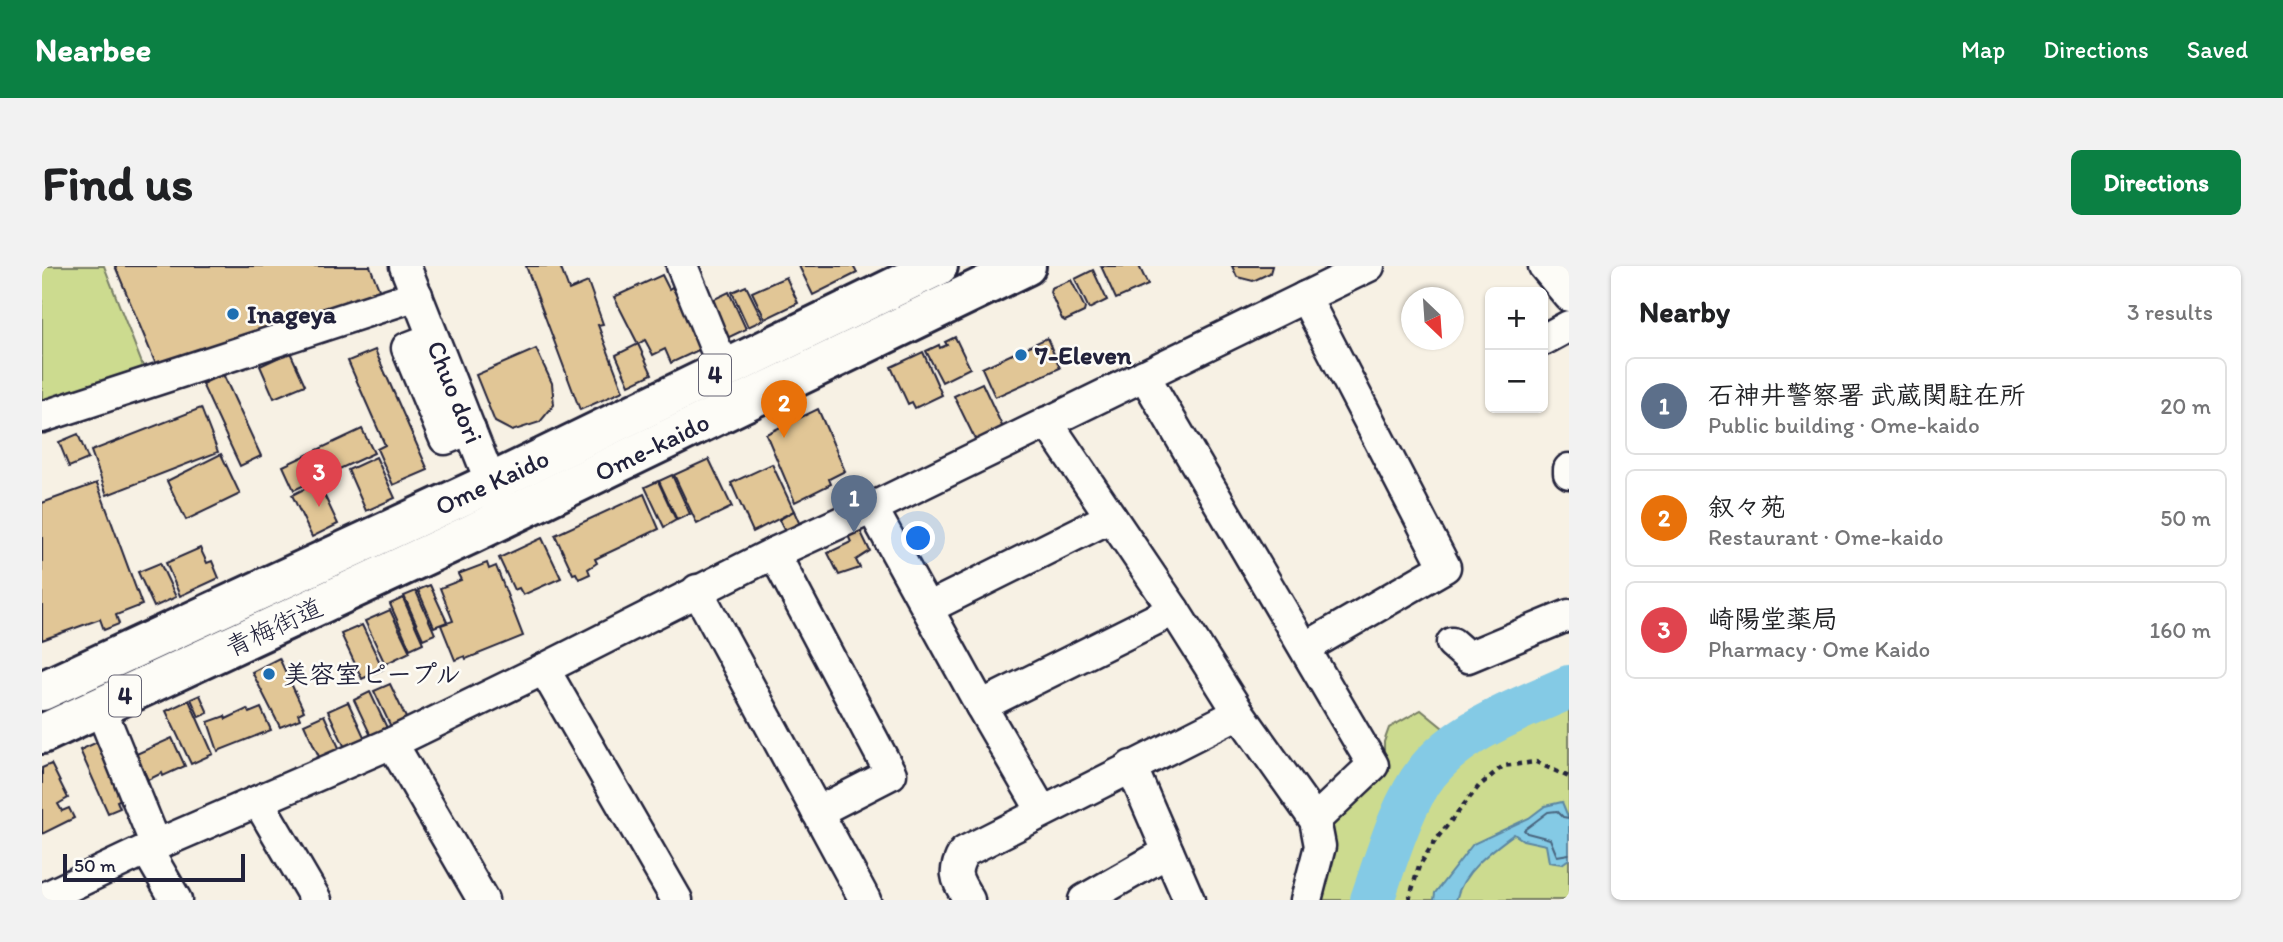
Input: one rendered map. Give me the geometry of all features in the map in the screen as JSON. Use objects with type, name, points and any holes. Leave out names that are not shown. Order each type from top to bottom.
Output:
[{"type":"main road","name":"Ome Kaido","points":[[42,691],[491,483],[938,266]]},
{"type":"main road","name":"Ome-kaido","points":[[505,518],[1026,266]]},
{"type":"main road","name":"青梅街道","points":[[42,734],[505,518]]},
{"type":"main road","points":[[413,519],[429,554]]},
{"type":"street","name":"Chuo dori","points":[[405,266],[505,518]]},
{"type":"street","points":[[682,266],[715,347],[728,369]]},
{"type":"street","points":[[42,899],[151,847],[392,743],[697,590],[872,508],[1369,266]]},
{"type":"street","points":[[1545,266],[1569,296]]},
{"type":"street","points":[[42,417],[417,295]]},
{"type":"street","points":[[1305,297],[1445,567],[1305,648]]},
{"type":"street","points":[[1548,337],[1569,326]]},
{"type":"street","points":[[1144,375],[1373,765],[1315,820]]},
{"type":"street","points":[[1047,422],[1174,610],[1239,713],[1315,820],[1321,846],[1306,900]]},
{"type":"street","points":[[872,508],[1042,811]]},
{"type":"street","points":[[928,608],[1111,517]]},
{"type":"street","points":[[774,553],[891,774],[817,812]]},
{"type":"street","points":[[697,590],[865,900]]},
{"type":"street","points":[[981,706],[1174,610]]},
{"type":"street","points":[[1452,643],[1468,657],[1569,615]]},
{"type":"street","points":[[544,669],[677,900]]},
{"type":"street","points":[[100,707],[151,847],[176,900]]},
{"type":"street","points":[[969,900],[956,877],[957,865],[964,852],[1239,713]]},
{"type":"street","points":[[392,743],[483,900]]},
{"type":"street","points":[[1130,766],[1189,900]]},
{"type":"street","points":[[258,801],[316,900]]},
{"type":"street","points":[[1084,900],[1168,852]]},
{"type":"path","points":[[1409,900],[1419,866],[1437,838],[1479,786],[1503,765],[1536,762],[1569,776]]},
{"type":"green space","points":[[42,266],[104,266],[146,374],[42,410]]},
{"type":"green space","points":[[1569,699],[1569,900],[1319,900],[1329,823],[1384,763],[1384,742],[1389,728],[1421,710],[1469,749]]},
{"type":"water","points":[[1562,802],[1569,819],[1569,859],[1562,864],[1549,862],[1546,845],[1523,840],[1514,834],[1471,871],[1456,900],[1434,900],[1435,893],[1473,844],[1529,818],[1545,806]]},
{"type":"building","name":"Inageya","points":[[115,266],[370,266],[380,292],[289,327],[282,321],[157,367]]},
{"type":"building","points":[[526,266],[560,266],[569,290],[588,282],[603,324],[598,325],[623,391],[580,410]]},
{"type":"building","points":[[799,266],[853,266],[857,273],[813,295]]},
{"type":"building","points":[[1101,266],[1139,266],[1148,285],[1116,299]]},
{"type":"building","points":[[1232,266],[1272,266],[1270,273],[1253,281],[1237,277]]},
{"type":"building","points":[[1093,270],[1107,300],[1089,309],[1075,279]]},
{"type":"building","points":[[662,275],[669,289],[672,287],[705,347],[671,363],[665,349],[653,355],[645,340],[638,344],[614,297]]},
{"type":"building","points":[[786,277],[798,303],[765,319],[752,292]]},
{"type":"building","points":[[1071,280],[1085,308],[1084,312],[1065,321],[1050,292],[1051,288]]},
{"type":"building","points":[[746,286],[763,320],[748,327],[732,292]]},
{"type":"building","points":[[729,292],[746,329],[721,341],[704,304]]},
{"type":"building","points":[[955,337],[970,368],[942,382],[926,351],[939,345],[940,348],[947,345],[945,342]]},
{"type":"building","points":[[1047,338],[1060,368],[995,397],[982,368]]},
{"type":"building","points":[[638,344],[652,374],[629,385],[616,355]]},
{"type":"building","points":[[536,349],[552,383],[554,405],[540,422],[512,431],[495,422],[476,375]]},
{"type":"building","points":[[375,350],[428,470],[393,485],[377,449],[385,445],[348,361]]},
{"type":"building","points":[[290,352],[305,385],[274,398],[260,366]]},
{"type":"building","points":[[923,352],[942,395],[915,408],[912,402],[908,404],[891,367]]},
{"type":"building","points":[[223,374],[261,456],[240,466],[202,384]]},
{"type":"building","points":[[982,383],[1004,430],[977,443],[954,396]]},
{"type":"building","points":[[201,408],[218,452],[107,495],[91,451]]},
{"type":"building","points":[[818,409],[845,471],[829,479],[831,484],[795,502],[766,434]]},
{"type":"building","points":[[362,429],[374,453],[294,490],[283,466]]},
{"type":"building","points":[[78,434],[88,459],[69,467],[59,442]]},
{"type":"building","points":[[221,454],[240,494],[186,520],[167,481]]},
{"type":"building","points":[[376,457],[395,498],[366,511],[348,470]]},
{"type":"building","points":[[709,459],[732,507],[697,524],[674,475]]},
{"type":"building","points":[[772,464],[794,511],[753,532],[731,483]]},
{"type":"building","points":[[672,475],[690,514],[677,520],[659,481]]},
{"type":"building","points":[[658,481],[676,520],[664,527],[645,487]]},
{"type":"building","points":[[318,482],[338,524],[312,537],[292,495]]},
{"type":"building","points":[[97,483],[142,605],[116,615],[119,624],[104,630],[100,619],[42,640],[42,503]]},
{"type":"building","points":[[644,494],[659,529],[595,559],[597,563],[588,569],[590,574],[579,579],[576,573],[573,574],[555,535]]},
{"type":"building","points":[[794,511],[801,527],[786,534],[779,520]]},
{"type":"building","points":[[858,526],[870,551],[856,560],[860,568],[839,575],[828,553],[851,542],[846,531]]},
{"type":"building","points":[[542,538],[561,578],[523,595],[519,588],[514,590],[499,558]]},
{"type":"building","points":[[200,548],[207,563],[212,561],[219,578],[180,596],[166,563]]},
{"type":"building","points":[[160,563],[176,597],[154,607],[138,572]]},
{"type":"building","points":[[487,563],[489,569],[496,566],[523,636],[466,659],[465,656],[455,660],[441,625],[453,621],[440,588],[461,580],[458,574]]},
{"type":"building","points":[[430,585],[447,622],[434,627],[418,590]]},
{"type":"building","points":[[416,591],[435,634],[423,639],[404,596]]},
{"type":"building","points":[[403,598],[423,643],[410,649],[390,604]]},
{"type":"building","points":[[390,610],[410,652],[385,664],[365,621]]},
{"type":"building","points":[[362,625],[383,669],[362,679],[341,634]]},
{"type":"building","points":[[279,658],[304,711],[298,714],[300,719],[280,727],[252,672]]},
{"type":"building","points":[[390,684],[408,722],[392,729],[374,691]]},
{"type":"building","points":[[370,692],[388,730],[372,738],[354,700]]},
{"type":"building","points":[[200,695],[208,713],[199,717],[191,699]]},
{"type":"building","points":[[189,700],[213,754],[191,764],[166,711]]},
{"type":"building","points":[[348,702],[366,741],[346,750],[328,711]]},
{"type":"building","points":[[261,708],[271,730],[218,751],[208,722],[225,716],[226,719],[247,709],[249,713]]},
{"type":"building","points":[[324,715],[341,752],[321,761],[304,724]]},
{"type":"building","points":[[106,738],[130,795],[117,801],[120,808],[108,813],[80,750]]},
{"type":"building","points":[[172,738],[185,766],[148,780],[144,771],[140,773],[132,756]]},
{"type":"building","points":[[51,764],[68,798],[58,804],[62,811],[69,808],[74,818],[42,834],[42,768]]},
{"type":"waterway","points":[[1372,900],[1409,800],[1427,772],[1441,757],[1474,732],[1569,687]]},
{"type":"place","name":"Inageya","points":[[233,314]]},
{"type":"place","name":"7-Eleven","points":[[1021,355]]},
{"type":"place","name":"叙々苑","points":[[784,438]]},
{"type":"place","name":"崎陽堂薬局","points":[[319,507]]},
{"type":"place","name":"石神井警察署 武蔵関駐在所","points":[[854,533]]},
{"type":"place","name":"美容室ピープル","points":[[269,674]]}]
